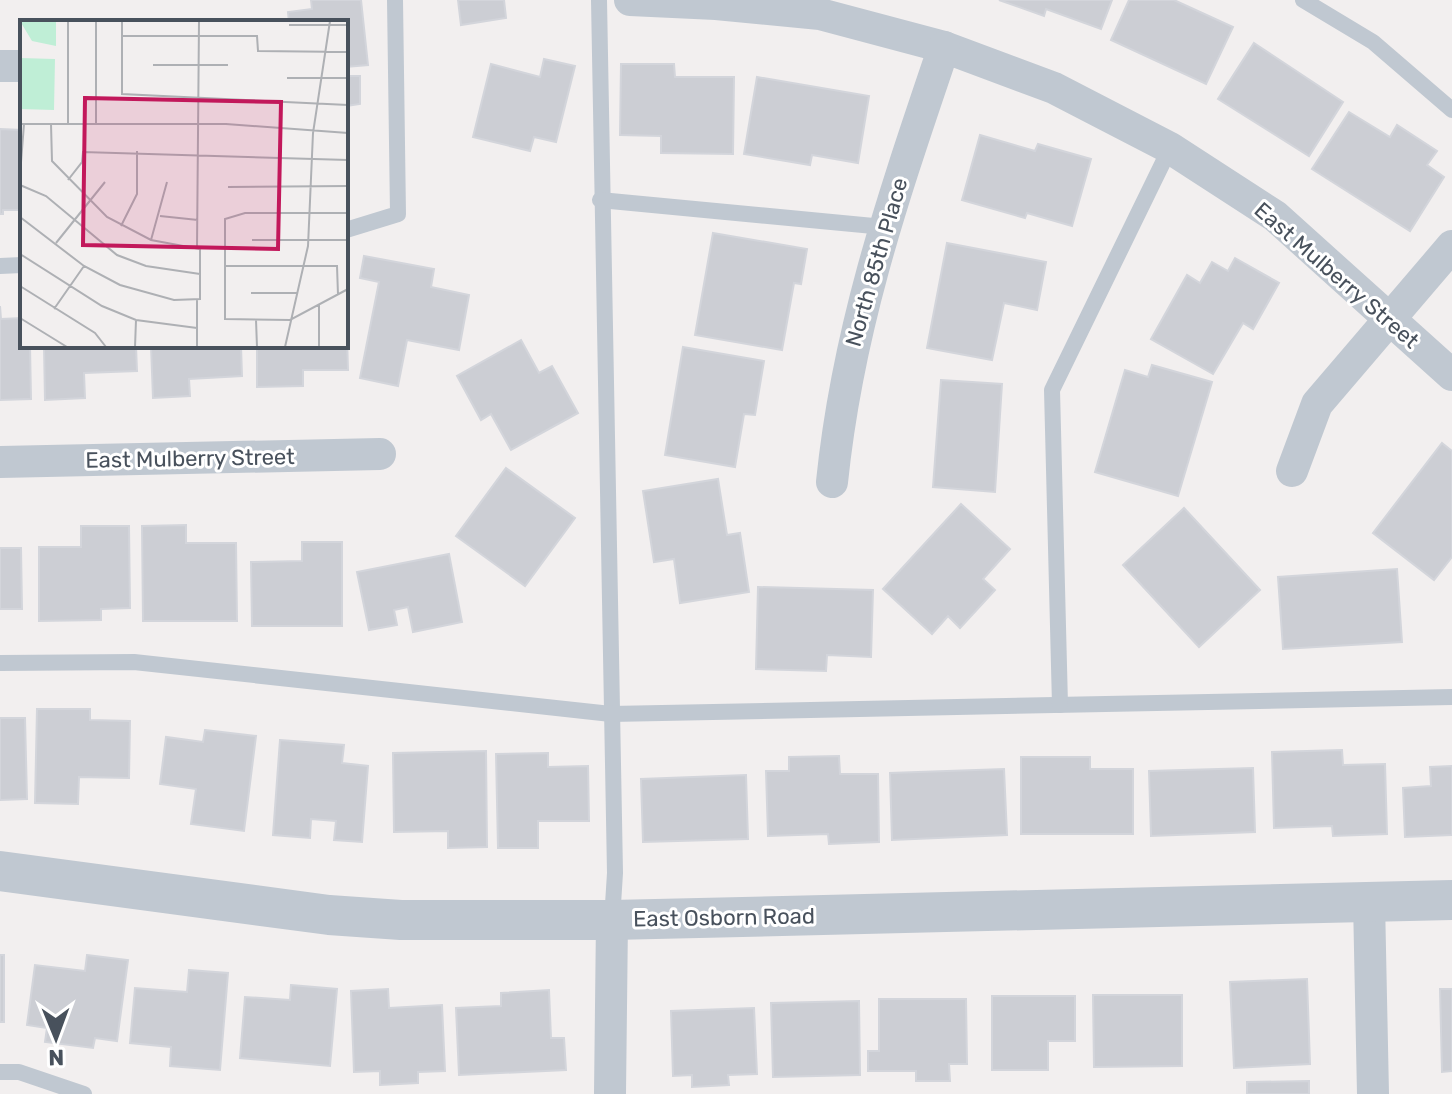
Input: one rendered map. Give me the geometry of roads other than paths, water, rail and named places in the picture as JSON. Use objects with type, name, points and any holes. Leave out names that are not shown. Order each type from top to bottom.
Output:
[{"type":"street","name":"East Mulberry Street","points":[[630,0],[820,14],[944,47],[1054,88],[1170,148],[1275,216],[1452,375]]},
{"type":"street","name":"North 85th Place","points":[[832,482],[840,402],[855,329],[884,227],[944,47]]},
{"type":"street","points":[[1292,471],[1317,404],[1452,246]]},
{"type":"street","name":"East Mulberry Street","points":[[0,462],[380,454]]},
{"type":"street","name":"East Osborn Road","points":[[0,871],[401,920],[612,920],[1452,900]]},
{"type":"street","points":[[1369,901],[1373,1094]]},
{"type":"street","points":[[610,1094],[612,920]]},
{"type":"lane","points":[[348,229],[398,214],[395,0]]},
{"type":"lane","points":[[599,0],[600,200],[615,873],[612,920]]},
{"type":"lane","points":[[1303,0],[1373,42],[1452,110]]},
{"type":"lane","points":[[1060,705],[1052,390],[1170,148]]},
{"type":"lane","points":[[600,200],[884,227]]},
{"type":"lane","points":[[0,266],[20,265]]},
{"type":"lane","points":[[0,663],[134,662],[611,714],[1452,697]]},
{"type":"lane","points":[[0,1072],[19,1072],[84,1094]]}]
